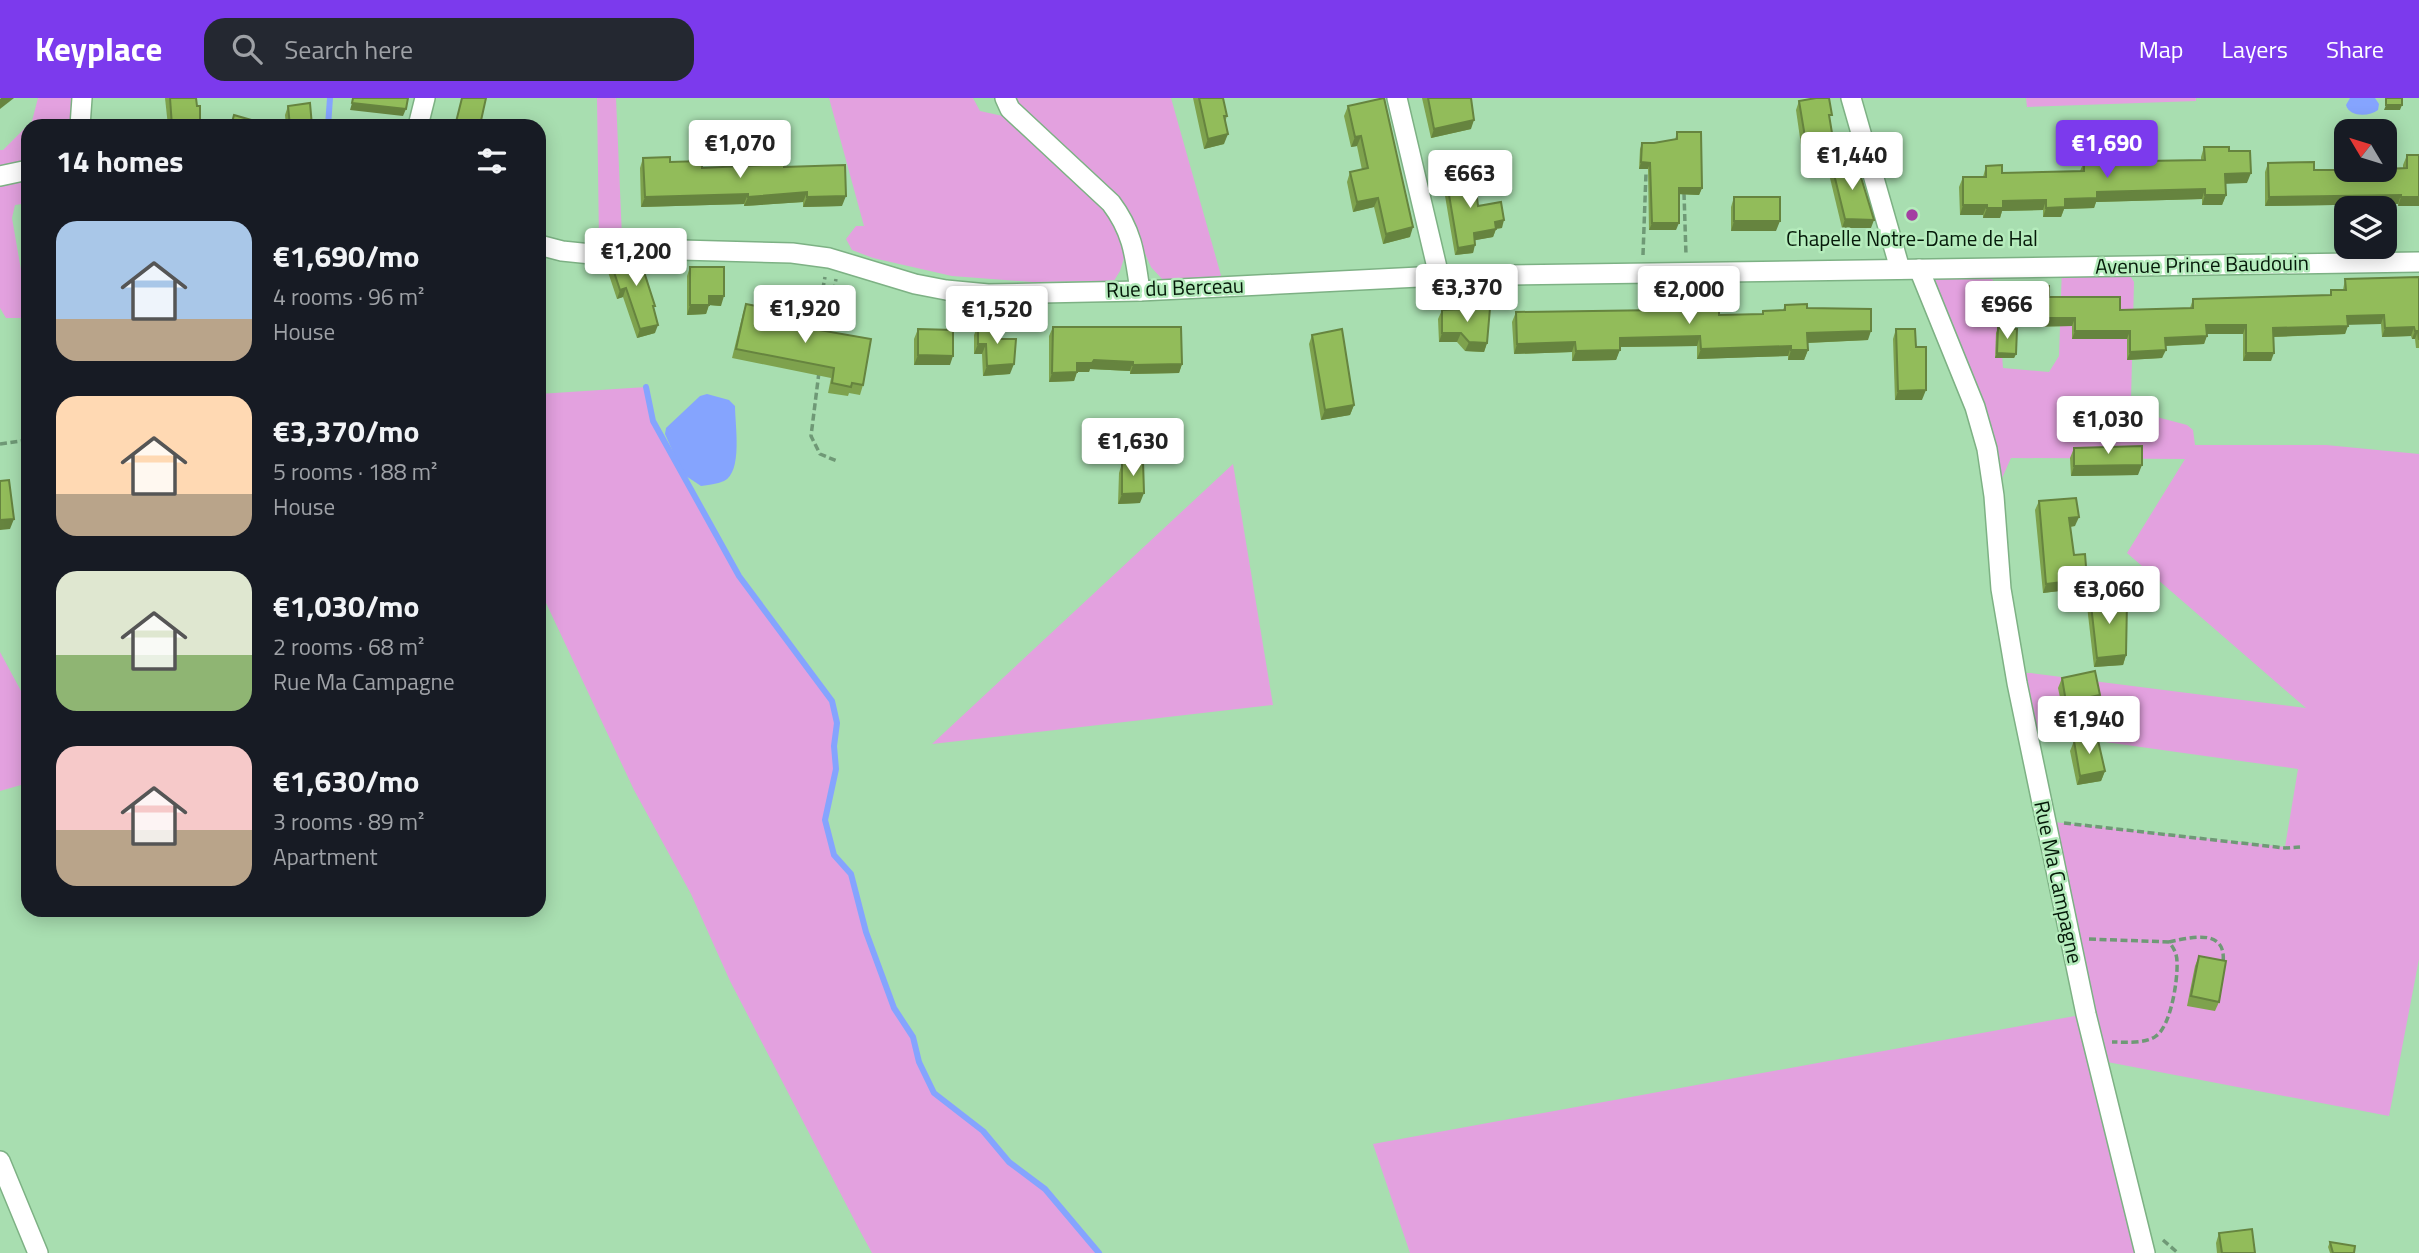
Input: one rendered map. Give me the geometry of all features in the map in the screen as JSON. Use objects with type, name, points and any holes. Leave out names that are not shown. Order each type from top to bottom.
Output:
[{"type":"street","points":[[80,119],[82,98]]},
{"type":"street","points":[[420,119],[425,98]]},
{"type":"street","points":[[1005,98],[1010,109],[1111,202],[1131,236],[1140,290]]},
{"type":"street","points":[[1397,98],[1439,276]]},
{"type":"street","name":"Rue Ma Campagne","points":[[1851,98],[1910,269],[1972,398],[1987,449],[1994,496],[2001,589],[2044,821],[2092,1041],[2145,1253]]},
{"type":"street","points":[[0,176],[21,172]]},
{"type":"street","name":"Rue du Berceau","points":[[546,247],[590,254],[644,249],[792,253],[834,260],[915,284],[988,294],[1439,276]]},
{"type":"street","name":"Avenue Prince Baudouin","points":[[1439,276],[2419,262]]},
{"type":"street","points":[[0,1161],[38,1253]]},
{"type":"path","points":[[1642,273],[1646,173]]},
{"type":"path","points":[[1684,183],[1687,272]]},
{"type":"path","points":[[814,340],[834,260]]},
{"type":"path","points":[[824,344],[834,260]]},
{"type":"path","points":[[819,370],[811,436],[820,454],[837,461]]},
{"type":"path","points":[[0,444],[21,441]]},
{"type":"path","points":[[2044,821],[2285,848],[2300,847]]},
{"type":"path","points":[[2070,938],[2169,942],[2196,936],[2210,938],[2221,944],[2223,963]]},
{"type":"path","points":[[2092,1041],[2153,1039],[2160,1033],[2172,1006],[2178,963],[2175,950],[2169,942]]},
{"type":"shaded area","points":[[38,98],[89,98],[83,113],[87,119],[33,119]]},
{"type":"shaded area","points":[[597,98],[616,98],[622,237],[599,241]]},
{"type":"shaded area","points":[[829,98],[973,98],[980,111],[1007,117],[1097,200],[1118,228],[1125,255],[1112,284],[1100,286],[1096,281],[1033,282],[952,276],[873,258],[852,250],[846,239],[856,226],[864,226]]},
{"type":"shaded area","points":[[1015,98],[1171,98],[1222,279],[1163,280],[1151,267],[1139,240],[1102,183],[1023,111]]},
{"type":"shaded area","points":[[2026,98],[2196,98],[2196,101],[2027,107]]},
{"type":"shaded area","points":[[21,132],[21,204],[15,205],[12,218],[21,270],[21,318],[6,318],[0,308],[0,150]]},
{"type":"shaded area","points":[[2124,266],[2134,282],[2131,399],[2138,412],[2187,425],[2193,430],[2195,445],[2326,445],[2419,454],[2419,959],[2389,1116],[2097,1060],[2145,1253],[1410,1253],[1373,1144],[2086,1014],[2044,821],[2285,847],[2298,769],[2027,731],[2015,673],[2306,708],[2127,553],[2185,459],[2011,458],[1994,496],[1987,449],[1919,269],[1990,274],[1997,294],[2003,368],[2049,372],[2059,356],[2062,267]]},
{"type":"shaded area","points":[[646,387],[653,421],[739,576],[832,701],[837,723],[834,746],[836,769],[825,820],[834,855],[851,874],[866,932],[894,1008],[913,1037],[919,1062],[934,1093],[983,1131],[1009,1162],[1045,1189],[1099,1253],[872,1253],[730,981],[691,894],[634,790],[546,603],[546,394]]},
{"type":"shaded area","points":[[1233,464],[1273,705],[932,744]]},
{"type":"shaded area","points":[[0,652],[21,691],[21,785],[0,791]]},
{"type":"water","points":[[2350,98],[2375,98],[2379,104],[2378,110],[2365,115],[2355,114],[2346,105]]},
{"type":"water","points":[[707,394],[729,400],[735,406],[737,447],[730,476],[724,481],[701,486],[683,474],[665,434],[666,428],[700,396]]},
{"type":"building","points":[[170,98],[196,98],[197,106],[200,106],[200,119],[172,119]]},
{"type":"building","points":[[353,98],[408,98],[406,109],[352,103]]},
{"type":"building","points":[[462,98],[486,98],[481,119],[457,119]]},
{"type":"building","points":[[1199,98],[1223,98],[1228,134],[1208,139]]},
{"type":"building","points":[[1384,98],[1413,227],[1386,234],[1378,198],[1357,202],[1350,172],[1368,168],[1361,136],[1355,137],[1348,106]]},
{"type":"building","points":[[1428,98],[1471,98],[1474,120],[1434,129]]},
{"type":"building","points":[[1829,98],[1834,145],[1807,149],[1799,101]]},
{"type":"building","points":[[2386,98],[2402,98],[2402,105],[2386,105]]},
{"type":"building","points":[[310,103],[311,119],[289,119],[288,106]]},
{"type":"building","points":[[1677,132],[1701,132],[1702,188],[1679,188],[1679,223],[1652,223],[1650,163],[1641,162],[1642,143],[1677,139]]},
{"type":"building","points":[[2204,147],[2229,147],[2229,151],[2250,151],[2251,173],[2225,174],[2226,195],[2205,195],[2205,189],[2097,192],[2097,198],[2065,199],[2065,207],[2046,208],[2046,200],[2003,201],[2003,208],[1963,205],[1963,177],[1986,177],[1986,166],[2002,165],[2002,173],[2084,171],[2084,162],[2205,160]]},
{"type":"building","points":[[2407,155],[2419,155],[2419,197],[2269,197],[2268,163],[2314,162],[2314,170],[2334,170],[2334,182],[2398,182],[2398,168],[2407,168]]},
{"type":"building","points":[[670,157],[670,162],[702,161],[702,168],[784,164],[784,167],[845,165],[846,196],[807,197],[807,192],[748,197],[748,194],[645,197],[643,158]]},
{"type":"building","points":[[1856,161],[1874,220],[1845,219],[1832,166]]},
{"type":"building","points":[[1474,172],[1478,206],[1501,202],[1504,220],[1495,222],[1496,229],[1474,233],[1475,245],[1458,248],[1446,177]]},
{"type":"building","points":[[1734,197],[1780,197],[1780,221],[1734,221]]},
{"type":"building","points":[[638,253],[655,306],[658,325],[640,329],[626,288],[620,290],[610,260]]},
{"type":"building","points":[[690,267],[724,267],[724,296],[709,296],[709,305],[690,305]]},
{"type":"building","points":[[2419,277],[2419,340],[2418,331],[2415,331],[2414,327],[2385,328],[2384,315],[2347,316],[2348,326],[2273,328],[2274,353],[2246,353],[2246,325],[2206,325],[2207,336],[2165,338],[2166,350],[2130,352],[2130,331],[2075,331],[2075,318],[2019,318],[2019,286],[2049,286],[2049,297],[2120,297],[2120,310],[2193,308],[2193,299],[2331,295],[2331,290],[2346,290],[2345,279]]},
{"type":"building","points":[[746,304],[776,310],[773,322],[871,339],[863,385],[852,383],[851,387],[832,383],[834,368],[736,349]]},
{"type":"building","points":[[1807,304],[1807,308],[1871,309],[1871,331],[1807,333],[1808,350],[1791,350],[1791,346],[1701,349],[1700,336],[1620,338],[1620,350],[1576,351],[1575,342],[1517,344],[1516,312],[1661,310],[1661,306],[1719,305],[1719,315],[1763,314],[1763,311],[1785,310],[1785,305]]},
{"type":"building","points":[[1490,308],[1487,343],[1469,342],[1461,333],[1442,333],[1442,310]]},
{"type":"building","points":[[978,325],[998,325],[998,339],[1016,339],[1014,364],[987,366],[986,344],[978,344]]},
{"type":"building","points":[[1053,327],[1181,327],[1182,364],[1133,365],[1133,362],[1094,360],[1092,363],[1077,363],[1077,372],[1052,373]]},
{"type":"building","points":[[1998,328],[2017,329],[2016,354],[1997,353]]},
{"type":"building","points":[[918,329],[953,330],[953,356],[918,355]]},
{"type":"building","points":[[1342,329],[1354,405],[1325,410],[1312,335]]},
{"type":"building","points":[[1896,329],[1915,329],[1916,347],[1926,347],[1926,390],[1898,391]]},
{"type":"building","points":[[2142,446],[2142,465],[2074,466],[2074,448]]},
{"type":"building","points":[[1143,461],[1144,493],[1122,494],[1122,463]]},
{"type":"building","points":[[9,480],[14,519],[0,520],[0,481]]},
{"type":"building","points":[[2076,498],[2079,517],[2069,518],[2074,555],[2085,554],[2087,579],[2046,584],[2039,501]]},
{"type":"building","points":[[2110,594],[2111,604],[2127,602],[2126,655],[2097,658],[2090,596]]},
{"type":"building","points":[[2095,671],[2100,695],[2066,702],[2062,678]]},
{"type":"building","points":[[2097,736],[2105,771],[2080,776],[2074,741]]},
{"type":"building","points":[[2199,956],[2226,961],[2219,1002],[2191,996]]},
{"type":"building","points":[[2252,1229],[2255,1253],[2222,1253],[2219,1233]]},
{"type":"building","points":[[2330,1242],[2355,1246],[2354,1253],[2333,1253]]},
{"type":"waterway","points":[[328,119],[330,98]]},
{"type":"waterway","points":[[646,387],[653,421],[739,576],[832,701],[837,723],[834,746],[836,769],[825,820],[834,855],[851,874],[866,932],[894,1008],[913,1037],[919,1062],[934,1093],[983,1131],[1009,1162],[1045,1189],[1099,1253]]},
{"type":"place","name":"Chapelle Notre-Dame de Hal","points":[[1912,215]]}]
